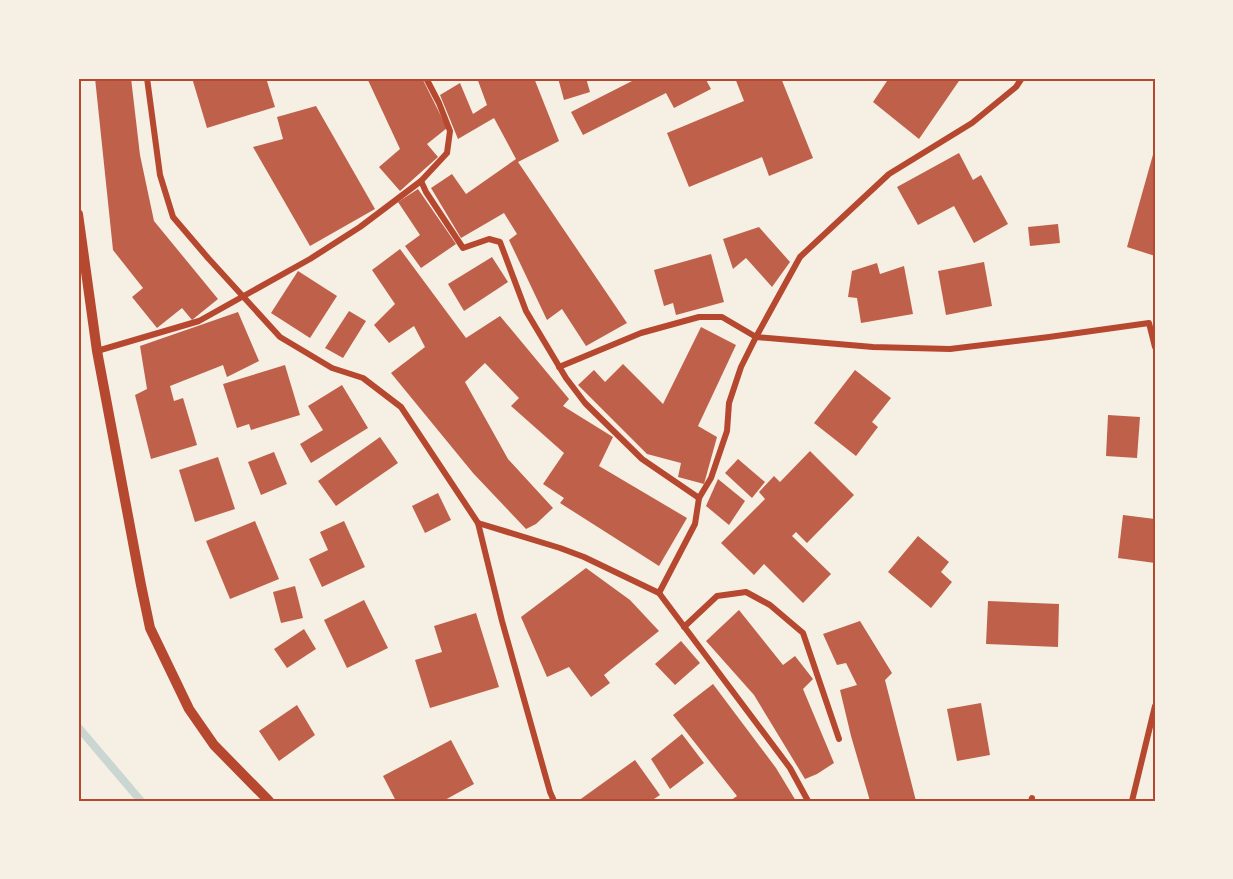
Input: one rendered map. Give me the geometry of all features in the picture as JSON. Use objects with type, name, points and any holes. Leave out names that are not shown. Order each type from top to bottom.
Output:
[{"type":"street","points":[[147,78],[160,174],[173,217],[280,337],[332,368],[363,378],[401,407],[478,523],[502,621],[554,801]]},
{"type":"street","points":[[97,351],[199,321],[310,259],[360,227],[421,181],[447,153],[450,131],[426,78]]},
{"type":"street","points":[[659,593],[695,524],[699,498],[711,478],[727,431],[729,403],[741,367],[800,257],[889,174],[972,123],[1016,87],[1022,78]]},
{"type":"street","points":[[421,181],[463,248],[489,239],[500,242],[526,311],[566,378],[585,403],[642,459],[699,498]]},
{"type":"street","points":[[78,214],[97,351],[150,628],[189,709],[214,745],[269,801]]},
{"type":"street","points":[[559,367],[641,333],[699,317],[722,317],[756,337],[873,347],[950,349],[1149,322],[1155,347]]},
{"type":"street","points":[[478,523],[584,557],[659,593],[790,768],[808,801]]},
{"type":"street","points":[[684,627],[717,596],[746,592],[770,605],[803,633],[839,739]]},
{"type":"street","points":[[1132,801],[1155,705]]},
{"type":"building","points":[[95,78],[131,78],[140,155],[154,221],[218,299],[192,320],[182,308],[157,328],[132,297],[143,288],[113,250]]},
{"type":"building","points":[[192,78],[266,78],[275,107],[207,128]]},
{"type":"building","points":[[367,78],[422,78],[447,128],[427,144],[438,157],[400,191],[379,167],[400,149]]},
{"type":"building","points":[[477,78],[534,78],[559,141],[518,162],[627,323],[586,346],[562,309],[547,320],[509,240],[517,234],[504,213],[461,238],[431,188],[452,174],[466,194],[516,159],[494,118],[458,139],[440,95],[460,83],[473,114],[487,105]]},
{"type":"building","points":[[558,78],[586,78],[590,92],[564,100]]},
{"type":"building","points":[[638,78],[705,78],[711,89],[674,108],[666,93],[583,135],[571,112]]},
{"type":"building","points":[[735,78],[781,78],[813,158],[769,176],[762,157],[689,187],[667,133],[744,101]]},
{"type":"building","points":[[889,78],[961,78],[919,139],[873,102]]},
{"type":"building","points":[[316,106],[375,209],[310,246],[253,147],[283,139],[277,117]]},
{"type":"building","points":[[1155,151],[1155,256],[1127,247]]},
{"type":"building","points":[[959,153],[973,180],[981,175],[1008,224],[974,243],[954,206],[918,225],[897,187]]},
{"type":"building","points":[[418,189],[456,244],[421,268],[405,246],[420,235],[398,202]]},
{"type":"building","points":[[1058,224],[1060,243],[1030,246],[1028,227]]},
{"type":"building","points":[[759,227],[790,262],[772,287],[746,258],[733,269],[723,239]]},
{"type":"building","points":[[400,249],[466,338],[500,316],[569,399],[563,406],[613,437],[599,466],[687,518],[659,566],[560,503],[564,498],[543,484],[564,453],[511,406],[519,398],[485,363],[465,382],[508,459],[553,508],[536,524],[526,529],[473,473],[391,373],[425,347],[414,326],[389,343],[374,325],[395,304],[372,270]]},
{"type":"building","points":[[711,254],[724,302],[676,315],[673,303],[664,306],[654,270]]},
{"type":"building","points":[[492,257],[508,282],[464,311],[448,284]]},
{"type":"building","points":[[984,262],[992,306],[946,315],[938,271]]},
{"type":"building","points":[[877,263],[880,274],[904,266],[913,314],[861,323],[857,298],[848,297],[852,271]]},
{"type":"building","points":[[298,271],[337,296],[310,338],[271,313]]},
{"type":"building","points":[[349,311],[366,321],[343,358],[325,348]]},
{"type":"building","points":[[238,312],[259,361],[227,377],[223,365],[170,386],[174,401],[183,398],[197,445],[151,459],[135,395],[147,389],[140,346]]},
{"type":"building","points":[[701,327],[736,345],[698,426],[717,437],[704,484],[678,477],[681,463],[647,454],[578,385],[594,370],[605,382],[623,364],[663,404]]},
{"type":"building","points":[[285,365],[300,415],[251,430],[249,424],[237,428],[223,384]]},
{"type":"building","points":[[855,370],[891,398],[872,422],[878,427],[856,456],[814,423]]},
{"type":"building","points":[[342,385],[368,428],[311,463],[300,444],[323,430],[308,406]]},
{"type":"building","points":[[1108,415],[1140,417],[1137,458],[1106,456]]},
{"type":"building","points":[[380,437],[398,463],[336,506],[318,481]]},
{"type":"building","points":[[810,451],[854,495],[807,543],[796,532],[792,536],[831,574],[803,603],[764,564],[754,575],[721,543],[765,499],[759,492],[774,476],[780,482]]},
{"type":"building","points":[[274,452],[287,484],[261,495],[248,462]]},
{"type":"building","points":[[218,457],[235,509],[195,522],[179,470]]},
{"type":"building","points":[[738,459],[765,482],[752,498],[725,473]]},
{"type":"building","points":[[718,479],[745,501],[729,525],[706,506]]},
{"type":"building","points":[[438,493],[451,520],[425,533],[412,506]]},
{"type":"building","points":[[1123,515],[1155,519],[1155,563],[1118,558]]},
{"type":"building","points":[[255,521],[279,579],[230,599],[206,541]]},
{"type":"building","points":[[344,521],[365,567],[322,587],[309,559],[328,550],[320,532]]},
{"type":"building","points":[[918,536],[949,562],[941,572],[952,582],[931,608],[888,572]]},
{"type":"building","points":[[586,568],[630,600],[659,631],[604,675],[610,683],[591,697],[569,667],[547,677],[521,617]]},
{"type":"building","points":[[295,586],[303,618],[281,623],[273,592]]},
{"type":"building","points":[[364,600],[388,648],[347,668],[324,620]]},
{"type":"building","points":[[988,601],[1059,604],[1058,647],[986,644]]},
{"type":"building","points":[[739,610],[783,665],[795,656],[813,679],[803,689],[834,763],[817,774],[805,779],[754,695],[706,641]]},
{"type":"building","points":[[476,613],[499,687],[430,708],[415,660],[442,652],[434,626]]},
{"type":"building","points":[[860,621],[892,673],[885,680],[916,801],[870,801],[840,690],[857,685],[846,663],[837,665],[823,634]]},
{"type":"building","points":[[304,629],[316,649],[287,668],[274,649]]},
{"type":"building","points":[[681,641],[700,663],[675,685],[655,664]]},
{"type":"building","points":[[713,684],[776,768],[796,801],[730,801],[737,796],[673,715]]},
{"type":"building","points":[[981,703],[990,755],[957,761],[947,709]]},
{"type":"building","points":[[297,705],[315,735],[279,761],[259,731]]},
{"type":"building","points":[[682,734],[704,763],[670,789],[651,759]]},
{"type":"building","points":[[451,740],[474,784],[443,801],[396,801],[383,776]]},
{"type":"building","points":[[635,760],[660,795],[651,801],[578,801]]},
{"type":"waterway","points":[[78,727],[141,801]]}]
